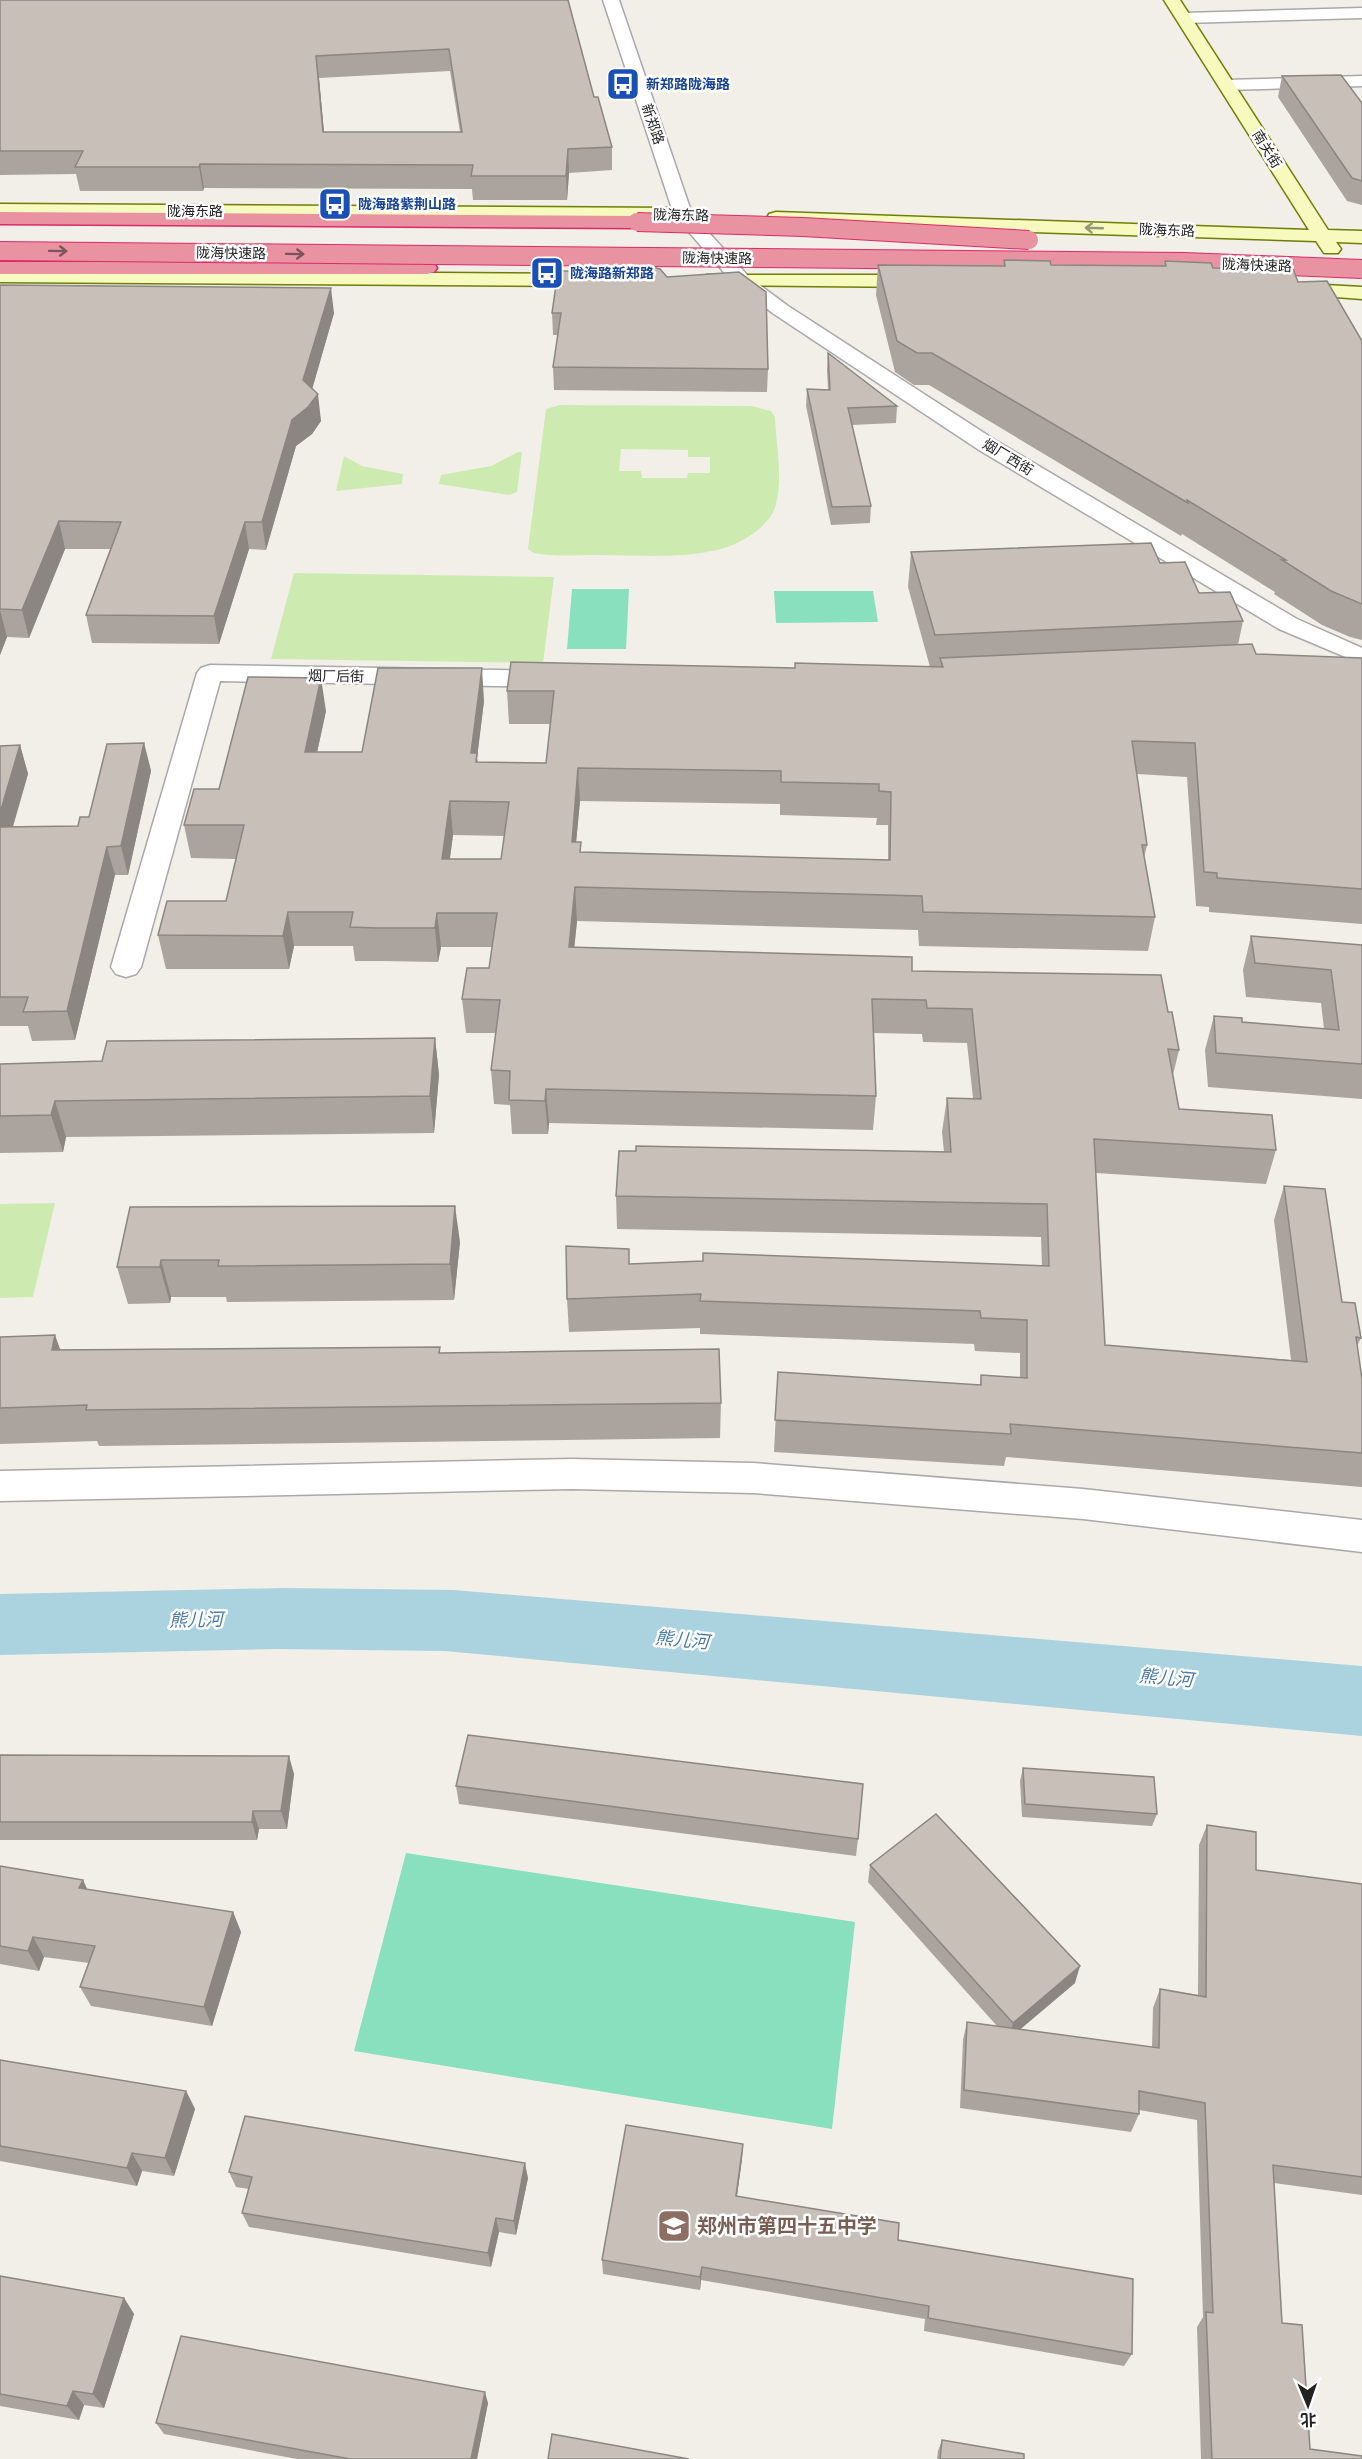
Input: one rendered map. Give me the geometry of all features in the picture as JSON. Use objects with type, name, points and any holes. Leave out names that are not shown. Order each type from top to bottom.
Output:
[{"type":"highway","points":[[0,218],[708,223],[1045,241]]},
{"type":"highway","name":"陇海快速路","points":[[0,232],[1045,241],[1362,250]]},
{"type":"highway","name":"陇海快速路","points":[[0,251],[1185,262],[1362,269]]},
{"type":"highway","points":[[0,268],[920,270],[1049,261]]},
{"type":"street","name":"新郑路","points":[[611,0],[683,214]]},
{"type":"street","name":"南关街","points":[[1172,0],[1361,295]]},
{"type":"street","points":[[1184,18],[1362,13]]},
{"type":"street","points":[[1226,85],[1362,81]]},
{"type":"street","name":"陇海东路","points":[[0,210],[683,214],[1362,237]]},
{"type":"street","name":"烟厂西街","points":[[683,214],[741,281],[987,445],[1288,624],[1362,657]]},
{"type":"street","points":[[0,276],[622,280]]},
{"type":"street","points":[[694,281],[937,281]]},
{"type":"street","points":[[1265,288],[1361,295]]},
{"type":"street","points":[[1315,664],[1362,663]]},
{"type":"street","name":"烟厂后街","points":[[126,967],[210,673],[574,680]]},
{"type":"street","points":[[0,1486],[572,1474],[753,1478],[1083,1504],[1362,1536]]},
{"type":"green space","points":[[560,405],[752,406],[771,411],[775,417],[779,472],[778,494],[773,512],[753,534],[726,548],[703,553],[658,556],[534,553],[528,549],[546,409]],"holes":[[[621,449],[688,450],[688,457],[710,457],[710,473],[688,473],[687,478],[642,478],[641,471],[619,471]]]},
{"type":"green space","points":[[522,452],[517,492],[509,495],[439,484],[441,475],[491,466]]},
{"type":"green space","points":[[344,456],[362,466],[403,474],[402,484],[336,491]]},
{"type":"green space","points":[[294,573],[554,577],[543,663],[271,659]]},
{"type":"green space","points":[[572,589],[629,589],[626,649],[567,649]]},
{"type":"green space","points":[[774,591],[873,591],[878,622],[776,623]]},
{"type":"green space","points":[[55,1203],[33,1297],[0,1298],[0,1204]]},
{"type":"green space","points":[[406,1853],[855,1922],[832,2129],[354,2051]]},
{"type":"water","name":"熊儿河","points":[[285,1588],[453,1590],[1362,1666],[1362,1736],[444,1651],[276,1649],[0,1655],[0,1594]]},
{"type":"building","points":[[0,0],[568,0],[594,97],[598,97],[612,147],[568,149],[566,176],[471,176],[473,165],[200,164],[199,167],[75,167],[83,151],[0,151]],"holes":[[[449,49],[462,132],[323,132],[316,56]]]},
{"type":"building","points":[[1341,75],[1362,103],[1362,181],[1352,178],[1282,76]]},
{"type":"building","points":[[1004,260],[1050,261],[1051,265],[1166,266],[1165,261],[1211,263],[1213,268],[1293,269],[1298,282],[1327,281],[1362,341],[1362,604],[1331,591],[1282,560],[1286,560],[1187,500],[1188,503],[932,353],[917,353],[897,341],[878,265],[1005,266]]},
{"type":"building","points":[[648,266],[660,269],[667,277],[739,272],[766,292],[768,369],[553,367],[561,313],[552,313],[558,271],[587,271],[626,277],[637,268]]},
{"type":"building","points":[[0,285],[331,288],[303,380],[318,394],[308,407],[292,420],[262,522],[245,522],[214,616],[86,615],[121,522],[59,521],[22,610],[0,609]]},
{"type":"building","points":[[828,353],[897,406],[848,408],[871,506],[832,507],[807,389],[830,390]]},
{"type":"building","points":[[1151,543],[1160,563],[1185,562],[1199,593],[1230,592],[1243,621],[935,635],[911,552]]},
{"type":"building","points":[[1252,644],[1256,654],[1362,658],[1362,889],[1217,878],[1217,873],[1204,872],[1195,743],[1132,741],[1147,845],[1142,845],[1155,917],[923,912],[922,896],[575,887],[569,947],[912,957],[912,971],[1161,975],[1168,1012],[1172,1012],[1179,1050],[1168,1049],[1179,1109],[1272,1115],[1276,1150],[1094,1139],[1105,1345],[1307,1362],[1284,1186],[1325,1189],[1342,1302],[1355,1303],[1361,1338],[1356,1337],[1362,1379],[1362,1453],[1010,1424],[1011,1434],[775,1420],[778,1372],[981,1385],[981,1375],[1027,1378],[1027,1320],[981,1318],[980,1311],[700,1301],[701,1294],[567,1299],[566,1246],[629,1249],[629,1264],[703,1261],[703,1253],[1049,1266],[1047,1204],[616,1196],[619,1151],[636,1151],[636,1146],[951,1152],[947,1098],[981,1099],[972,1009],[927,1008],[926,1000],[872,999],[876,1096],[546,1089],[545,1101],[509,1100],[510,1071],[491,1070],[500,1000],[462,999],[467,968],[489,968],[497,913],[437,913],[435,928],[377,928],[350,927],[353,912],[288,912],[283,936],[158,935],[167,901],[226,901],[244,825],[184,825],[194,789],[219,789],[248,677],[321,678],[305,752],[362,752],[378,668],[482,668],[471,753],[477,753],[476,762],[546,763],[554,691],[507,691],[511,662],[795,668],[795,663],[943,667],[940,658]],"holes":[[[578,768],[781,771],[781,782],[879,784],[879,791],[891,792],[890,860],[580,852],[581,842],[572,842]],[[450,801],[509,802],[501,859],[442,859]]]},
{"type":"building","points":[[144,743],[121,846],[107,847],[67,1011],[23,1012],[28,997],[0,997],[0,827],[78,826],[80,817],[89,817],[107,744]]},
{"type":"building","points":[[20,745],[0,813],[0,746]]},
{"type":"building","points":[[1251,936],[1362,945],[1362,1064],[1216,1053],[1214,1016],[1242,1018],[1242,1022],[1339,1030],[1331,970],[1255,963]]},
{"type":"building","points":[[435,1038],[430,1096],[55,1101],[51,1115],[0,1116],[0,1064],[102,1061],[107,1041]]},
{"type":"building","points":[[455,1206],[450,1264],[218,1266],[219,1260],[161,1260],[160,1267],[117,1267],[130,1207]]},
{"type":"building","points":[[55,1335],[52,1350],[440,1347],[439,1353],[719,1349],[721,1403],[86,1410],[87,1405],[0,1408],[0,1337]]},
{"type":"building","points":[[468,1735],[863,1784],[858,1839],[456,1786]]},
{"type":"building","points":[[0,1755],[289,1756],[281,1811],[253,1811],[252,1822],[0,1822]]},
{"type":"building","points":[[1023,1768],[1154,1777],[1157,1814],[1025,1804]]},
{"type":"building","points":[[936,1814],[1080,1966],[1013,2023],[870,1865]]},
{"type":"building","points":[[1207,1825],[1256,1832],[1256,1870],[1362,1884],[1362,2177],[1273,2165],[1282,2323],[1302,2325],[1310,2449],[1362,2456],[1362,2459],[1212,2459],[1206,2312],[1213,2313],[1205,2103],[1139,2091],[1139,2114],[964,2090],[967,2022],[1159,2048],[1160,1989],[1206,1997]]},
{"type":"building","points":[[0,1866],[83,1880],[79,1888],[233,1912],[204,2007],[80,1987],[95,1946],[33,1937],[28,1951],[0,1946]]},
{"type":"building","points":[[0,2060],[186,2091],[165,2158],[132,2153],[127,2168],[0,2146]]},
{"type":"building","points":[[245,2116],[525,2163],[514,2221],[496,2218],[488,2253],[242,2213],[252,2177],[229,2172]]},
{"type":"building","points":[[626,2125],[743,2144],[736,2196],[899,2223],[898,2240],[1133,2279],[1132,2354],[928,2318],[929,2306],[702,2267],[700,2277],[602,2260]]},
{"type":"building","points":[[0,2276],[124,2298],[93,2394],[73,2391],[67,2406],[0,2394]]},
{"type":"building","points":[[181,2336],[485,2392],[471,2459],[350,2459],[156,2423]]},
{"type":"building","points":[[552,2434],[689,2459],[548,2459]]},
{"type":"building","points":[[942,2440],[1024,2454],[1024,2459],[940,2459]]},
{"type":"place","name":"新郑路陇海路","points":[[623,84]]},
{"type":"place","name":"陇海路紫荆山路","points":[[335,204]]},
{"type":"place","name":"陇海路新郑路","points":[[547,273]]},
{"type":"place","name":"郑州市第四十五中学","points":[[674,2226]]}]
